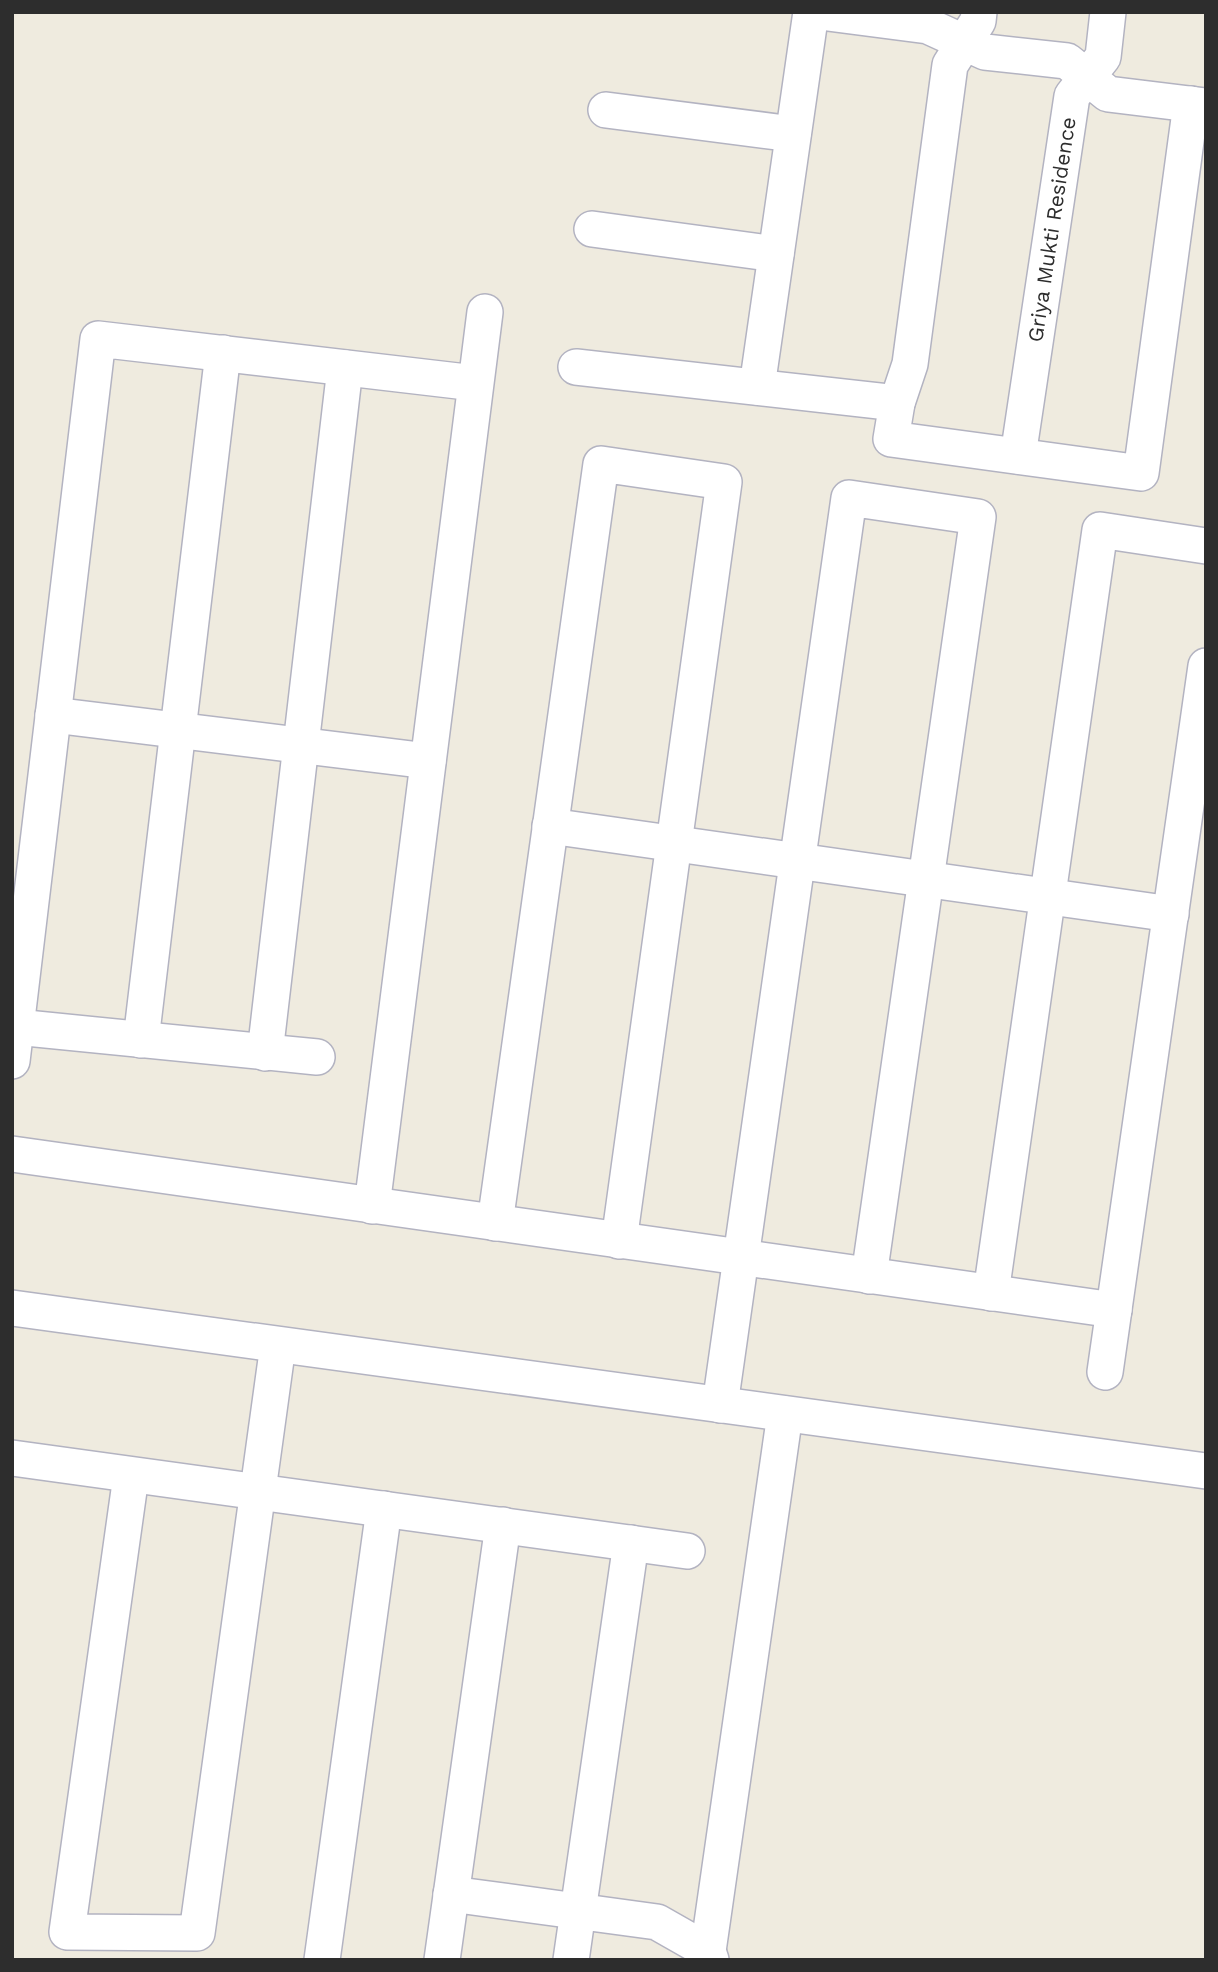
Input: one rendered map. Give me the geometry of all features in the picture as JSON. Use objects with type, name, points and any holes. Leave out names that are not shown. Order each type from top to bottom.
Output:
[{"type":"street","points":[[757,387],[811,12]]},
{"type":"street","points":[[820,12],[958,30],[985,52],[1067,61],[1108,93],[1198,105],[1141,473],[891,439],[897,403],[888,361],[929,62],[958,30],[978,21],[979,12]]},
{"type":"street","name":"Griya Mukti Residence","points":[[1018,456],[1072,96],[1103,57],[1108,12]]},
{"type":"street","points":[[606,110],[793,134]]},
{"type":"street","points":[[592,229],[776,254]]},
{"type":"street","points":[[372,1206],[485,312]]},
{"type":"street","points":[[317,1057],[141,1040],[14,1044],[99,339],[475,383]]},
{"type":"street","points":[[141,1040],[223,353]]},
{"type":"street","points":[[576,367],[897,403]]},
{"type":"street","points":[[265,1052],[345,368]]},
{"type":"street","points":[[495,1223],[601,464],[724,482],[619,1241]]},
{"type":"street","points":[[720,1405],[849,498],[978,517],[869,1276]]},
{"type":"street","points":[[991,1293],[1100,530],[1206,546]]},
{"type":"street","points":[[1105,1373],[1206,666]]},
{"type":"street","points":[[53,715],[428,761]]},
{"type":"street","points":[[550,826],[1171,914]]},
{"type":"street","points":[[12,1154],[1114,1310]]},
{"type":"street","points":[[12,1308],[1206,1471]]},
{"type":"street","points":[[131,1476],[67,1932],[197,1933],[278,1345]]},
{"type":"street","points":[[451,1894],[657,1922],[709,1956],[785,1414]]},
{"type":"street","points":[[12,1458],[687,1551]]},
{"type":"street","points":[[322,1960],[384,1508]]},
{"type":"street","points":[[442,1960],[503,1525]]},
{"type":"street","points":[[571,1960],[631,1543]]}]
